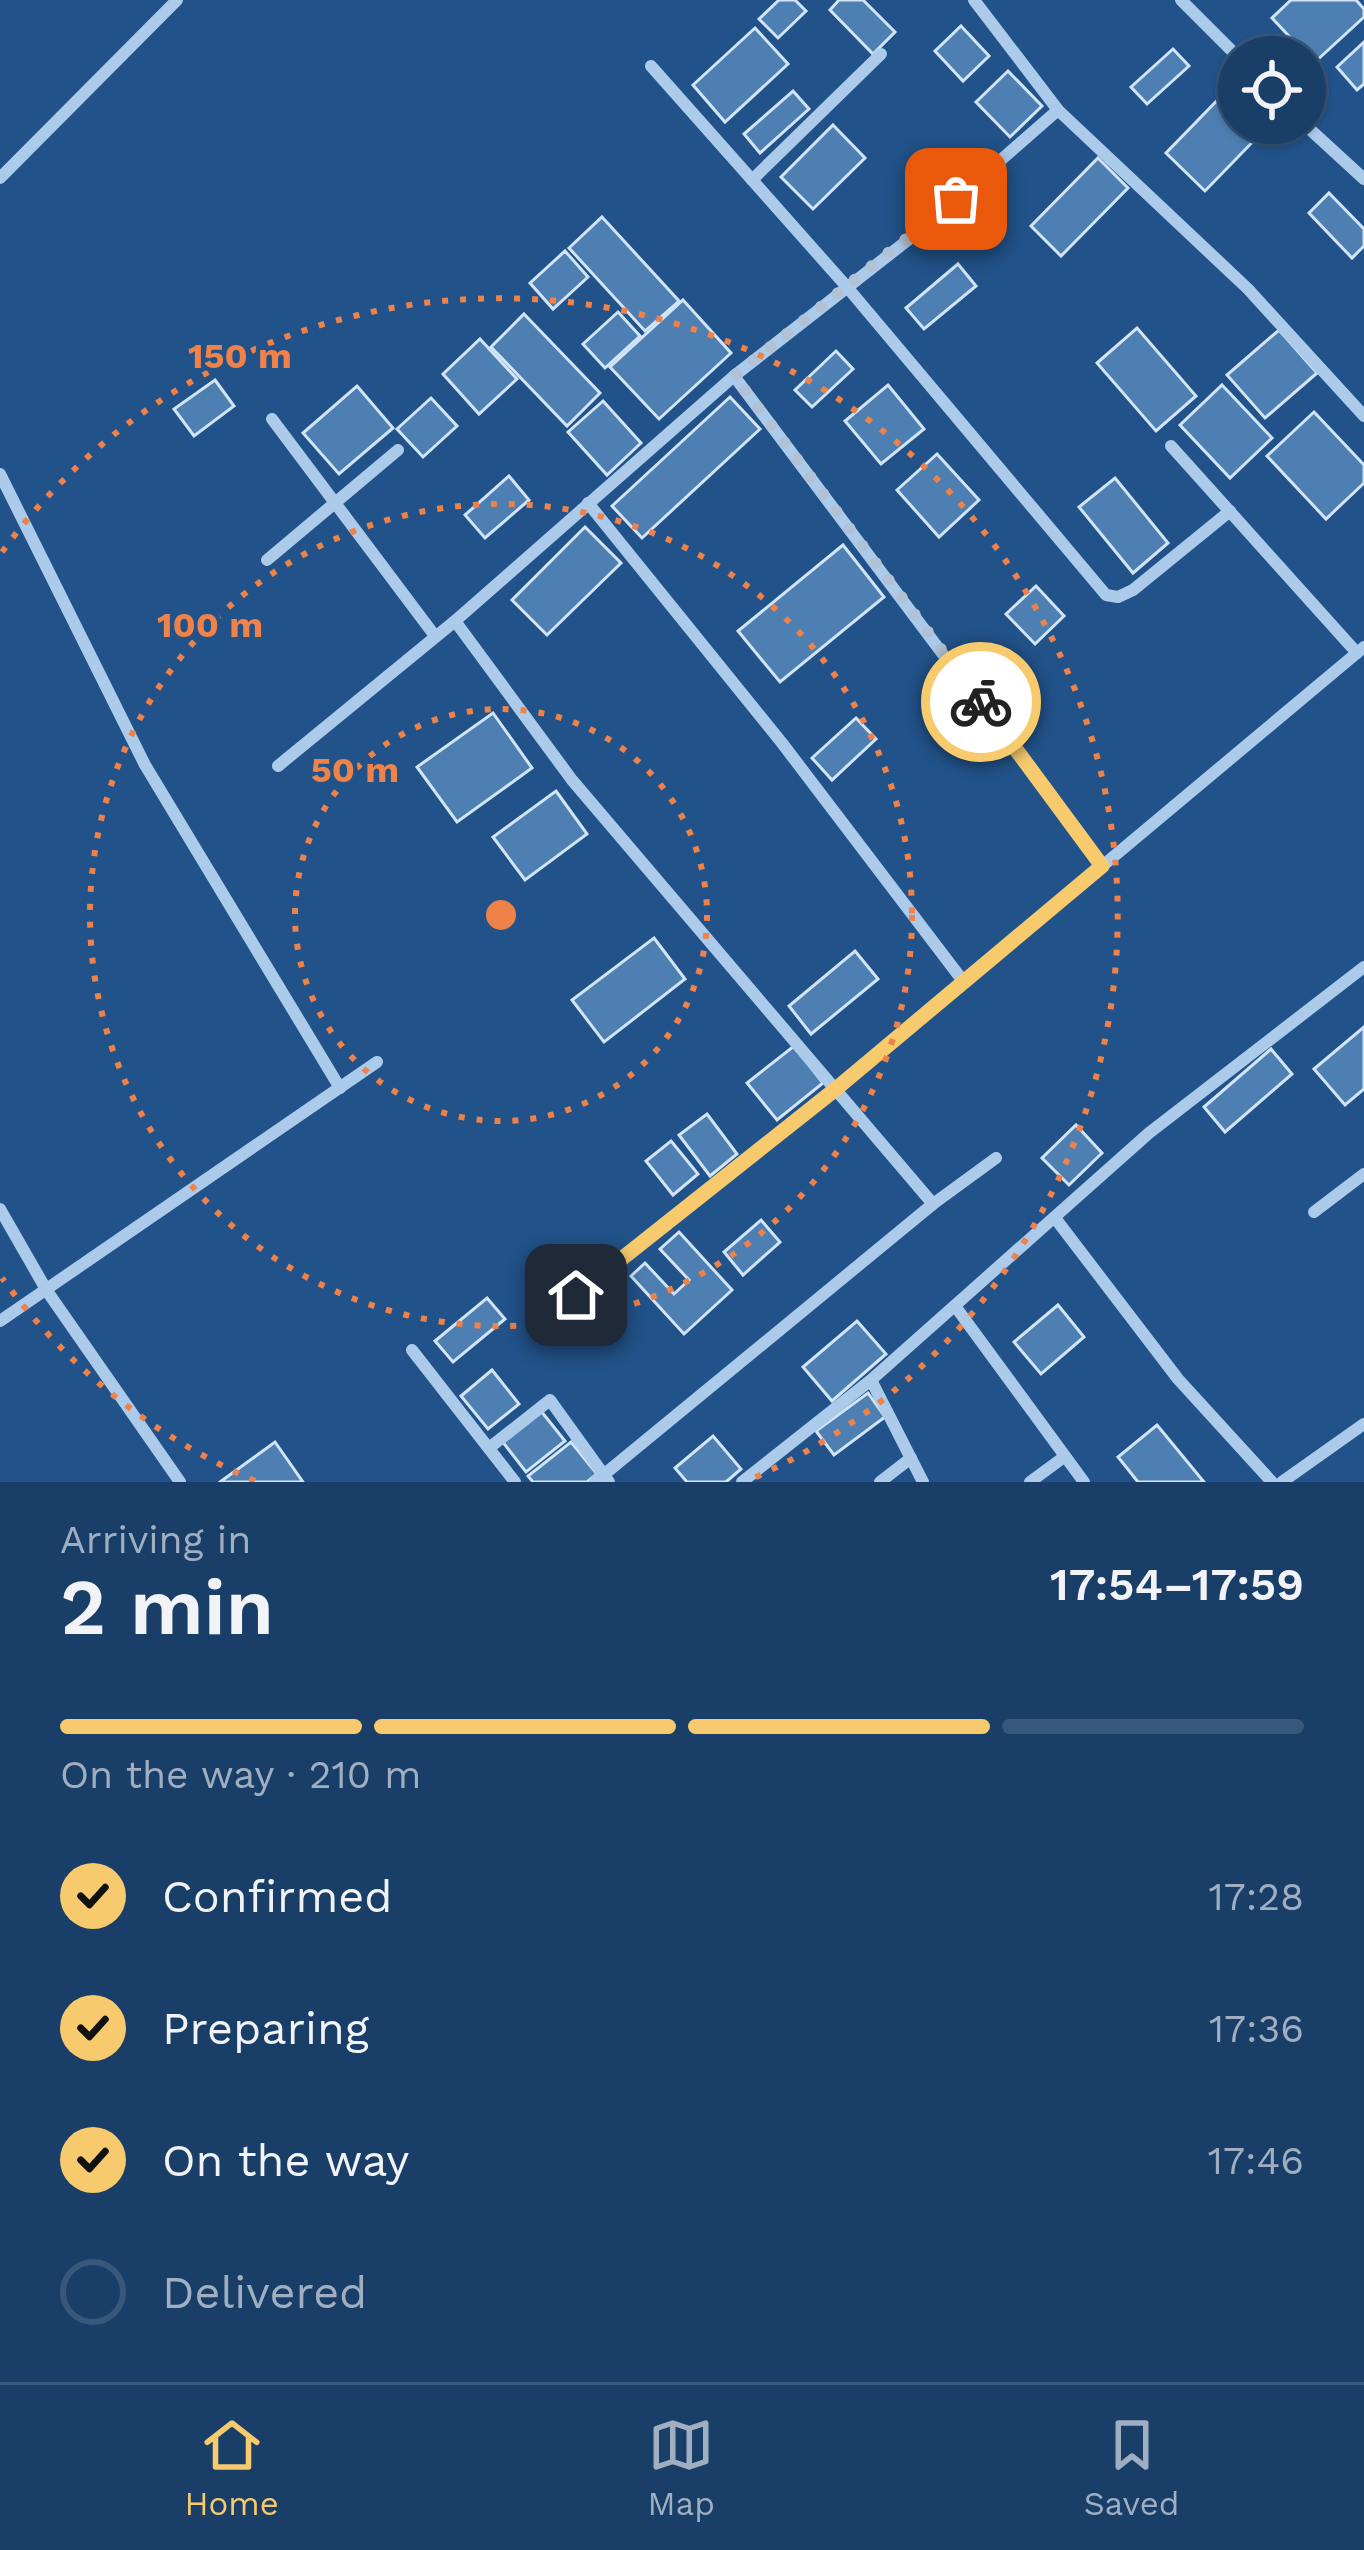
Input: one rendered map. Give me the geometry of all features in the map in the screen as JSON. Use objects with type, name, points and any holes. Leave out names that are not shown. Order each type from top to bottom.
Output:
[{"type":"street","points":[[0,178],[177,0]]},
{"type":"street","points":[[974,0],[1058,110],[1248,289],[1364,416]]},
{"type":"street","points":[[1181,0],[1218,37]]},
{"type":"street","points":[[752,180],[881,54]]},
{"type":"street","points":[[651,66],[847,287],[1106,595],[1118,598],[1133,590],[1230,512]]},
{"type":"street","points":[[278,766],[455,621],[734,376],[922,229],[1058,110]]},
{"type":"street","points":[[1326,144],[1364,179]]},
{"type":"street","points":[[734,376],[1102,866]]},
{"type":"street","points":[[272,419],[435,636]]},
{"type":"street","points":[[576,1295],[837,1088],[1361,650],[1171,446]]},
{"type":"street","points":[[267,560],[398,450]]},
{"type":"street","points":[[0,474],[145,765],[340,1088]]},
{"type":"street","points":[[588,503],[782,743],[963,981]]},
{"type":"street","points":[[455,621],[572,780],[933,1204]]},
{"type":"street","points":[[742,1482],[871,1380],[1149,1133],[1364,967]]},
{"type":"street","points":[[0,1321],[377,1062]]},
{"type":"street","points":[[489,1448],[550,1400],[602,1480],[996,1157]]},
{"type":"street","points":[[1315,1212],[1364,1174]]},
{"type":"street","points":[[0,1210],[47,1291],[180,1482]]},
{"type":"street","points":[[1055,1218],[1178,1379],[1272,1482]]},
{"type":"street","points":[[955,1306],[1084,1482]]},
{"type":"street","points":[[412,1350],[515,1482]]},
{"type":"street","points":[[871,1380],[923,1482]]},
{"type":"street","points":[[1282,1482],[1301,1477],[1364,1424]]},
{"type":"street","points":[[1030,1482],[1064,1457]]},
{"type":"street","points":[[880,1482],[911,1458]]},
{"type":"building","points":[[779,0],[795,0],[806,11],[778,38],[759,19]]},
{"type":"building","points":[[839,0],[863,0],[895,32],[873,54],[830,10]]},
{"type":"building","points":[[1291,0],[1356,0],[1364,9],[1364,17],[1326,52],[1326,36],[1289,36],[1272,18]]},
{"type":"building","points":[[961,26],[989,56],[963,81],[935,51]]},
{"type":"building","points":[[755,28],[788,64],[725,122],[693,85]]},
{"type":"building","points":[[1364,42],[1364,84],[1357,90],[1337,67]]},
{"type":"building","points":[[1173,49],[1189,66],[1147,104],[1131,87]]},
{"type":"building","points":[[1008,71],[1042,106],[1010,137],[976,102]]},
{"type":"building","points":[[793,91],[809,109],[760,153],[744,134]]},
{"type":"building","points":[[1218,100],[1218,144],[1251,144],[1205,191],[1166,153]]},
{"type":"building","points":[[833,125],[865,158],[813,209],[781,177]]},
{"type":"building","points":[[1098,158],[1128,188],[1061,256],[1031,226]]},
{"type":"building","points":[[1329,193],[1364,229],[1364,246],[1352,258],[1309,213]]},
{"type":"building","points":[[602,217],[679,301],[645,331],[569,248]]},
{"type":"building","points":[[565,251],[588,277],[553,309],[530,283]]},
{"type":"building","points":[[958,264],[976,286],[924,329],[906,308]]},
{"type":"building","points":[[683,300],[731,353],[659,419],[610,367]]},
{"type":"building","points":[[618,312],[640,336],[605,368],[583,344]]},
{"type":"building","points":[[524,314],[600,393],[567,426],[491,347]]},
{"type":"building","points":[[1137,328],[1196,396],[1156,431],[1097,363]]},
{"type":"building","points":[[1279,330],[1317,373],[1265,418],[1227,375]]},
{"type":"building","points":[[480,339],[517,379],[479,414],[443,374]]},
{"type":"building","points":[[836,351],[853,369],[812,407],[795,390]]},
{"type":"building","points":[[215,380],[234,406],[194,436],[174,409]]},
{"type":"building","points":[[888,385],[924,429],[881,464],[845,421]]},
{"type":"building","points":[[1222,385],[1272,438],[1230,478],[1180,425]]},
{"type":"building","points":[[357,386],[393,428],[339,474],[303,433]]},
{"type":"building","points":[[730,397],[760,429],[642,538],[612,506]]},
{"type":"building","points":[[431,398],[457,426],[423,457],[397,429]]},
{"type":"building","points":[[603,401],[641,443],[607,475],[568,432]]},
{"type":"building","points":[[1314,412],[1364,465],[1364,483],[1326,519],[1267,456]]},
{"type":"building","points":[[937,454],[979,500],[939,537],[897,490]]},
{"type":"building","points":[[509,476],[529,500],[485,538],[465,515]]},
{"type":"building","points":[[1115,478],[1168,543],[1133,573],[1079,507]]},
{"type":"building","points":[[585,527],[621,563],[547,635],[512,600]]},
{"type":"building","points":[[843,545],[884,597],[780,682],[738,631]]},
{"type":"building","points":[[1036,586],[1064,616],[1035,644],[1006,614]]},
{"type":"building","points":[[493,713],[532,768],[457,822],[417,767]]},
{"type":"building","points":[[856,718],[876,739],[832,780],[812,758]]},
{"type":"building","points":[[556,791],[587,834],[525,880],[493,837]]},
{"type":"building","points":[[654,938],[685,979],[604,1042],[572,1000]]},
{"type":"building","points":[[855,951],[878,979],[811,1034],[789,1006]]},
{"type":"building","points":[[1364,1027],[1364,1089],[1345,1105],[1314,1069]]},
{"type":"building","points":[[794,1046],[823,1083],[777,1120],[747,1083]]},
{"type":"building","points":[[1271,1049],[1292,1074],[1225,1132],[1204,1107]]},
{"type":"building","points":[[707,1114],[737,1154],[710,1176],[679,1135]]},
{"type":"building","points":[[1076,1125],[1102,1153],[1069,1185],[1042,1158]]},
{"type":"building","points":[[671,1141],[698,1174],[673,1195],[646,1161]]},
{"type":"building","points":[[761,1220],[780,1242],[743,1275],[724,1252]]},
{"type":"building","points":[[679,1232],[732,1290],[684,1334],[631,1276],[645,1263],[674,1294],[689,1280],[660,1249]]},
{"type":"building","points":[[487,1298],[505,1319],[453,1362],[435,1341]]},
{"type":"building","points":[[1058,1305],[1084,1337],[1041,1374],[1014,1342]]},
{"type":"building","points":[[857,1321],[886,1354],[832,1401],[803,1367]]},
{"type":"building","points":[[492,1370],[519,1404],[488,1429],[461,1396]]},
{"type":"building","points":[[868,1393],[885,1417],[834,1455],[816,1431]]},
{"type":"building","points":[[541,1411],[565,1441],[526,1472],[502,1441]]},
{"type":"building","points":[[1157,1425],[1204,1482],[1138,1482],[1118,1457]]},
{"type":"building","points":[[713,1436],[741,1469],[726,1482],[687,1482],[675,1468]]},
{"type":"building","points":[[275,1442],[303,1482],[220,1482]]},
{"type":"building","points":[[571,1442],[597,1474],[587,1482],[533,1482],[528,1476]]},
{"type":"way so far","points":[[956,199],[734,376],[981,702]]},
{"type":"route","points":[[576,1295],[837,1088],[1102,866],[981,702]]}]
